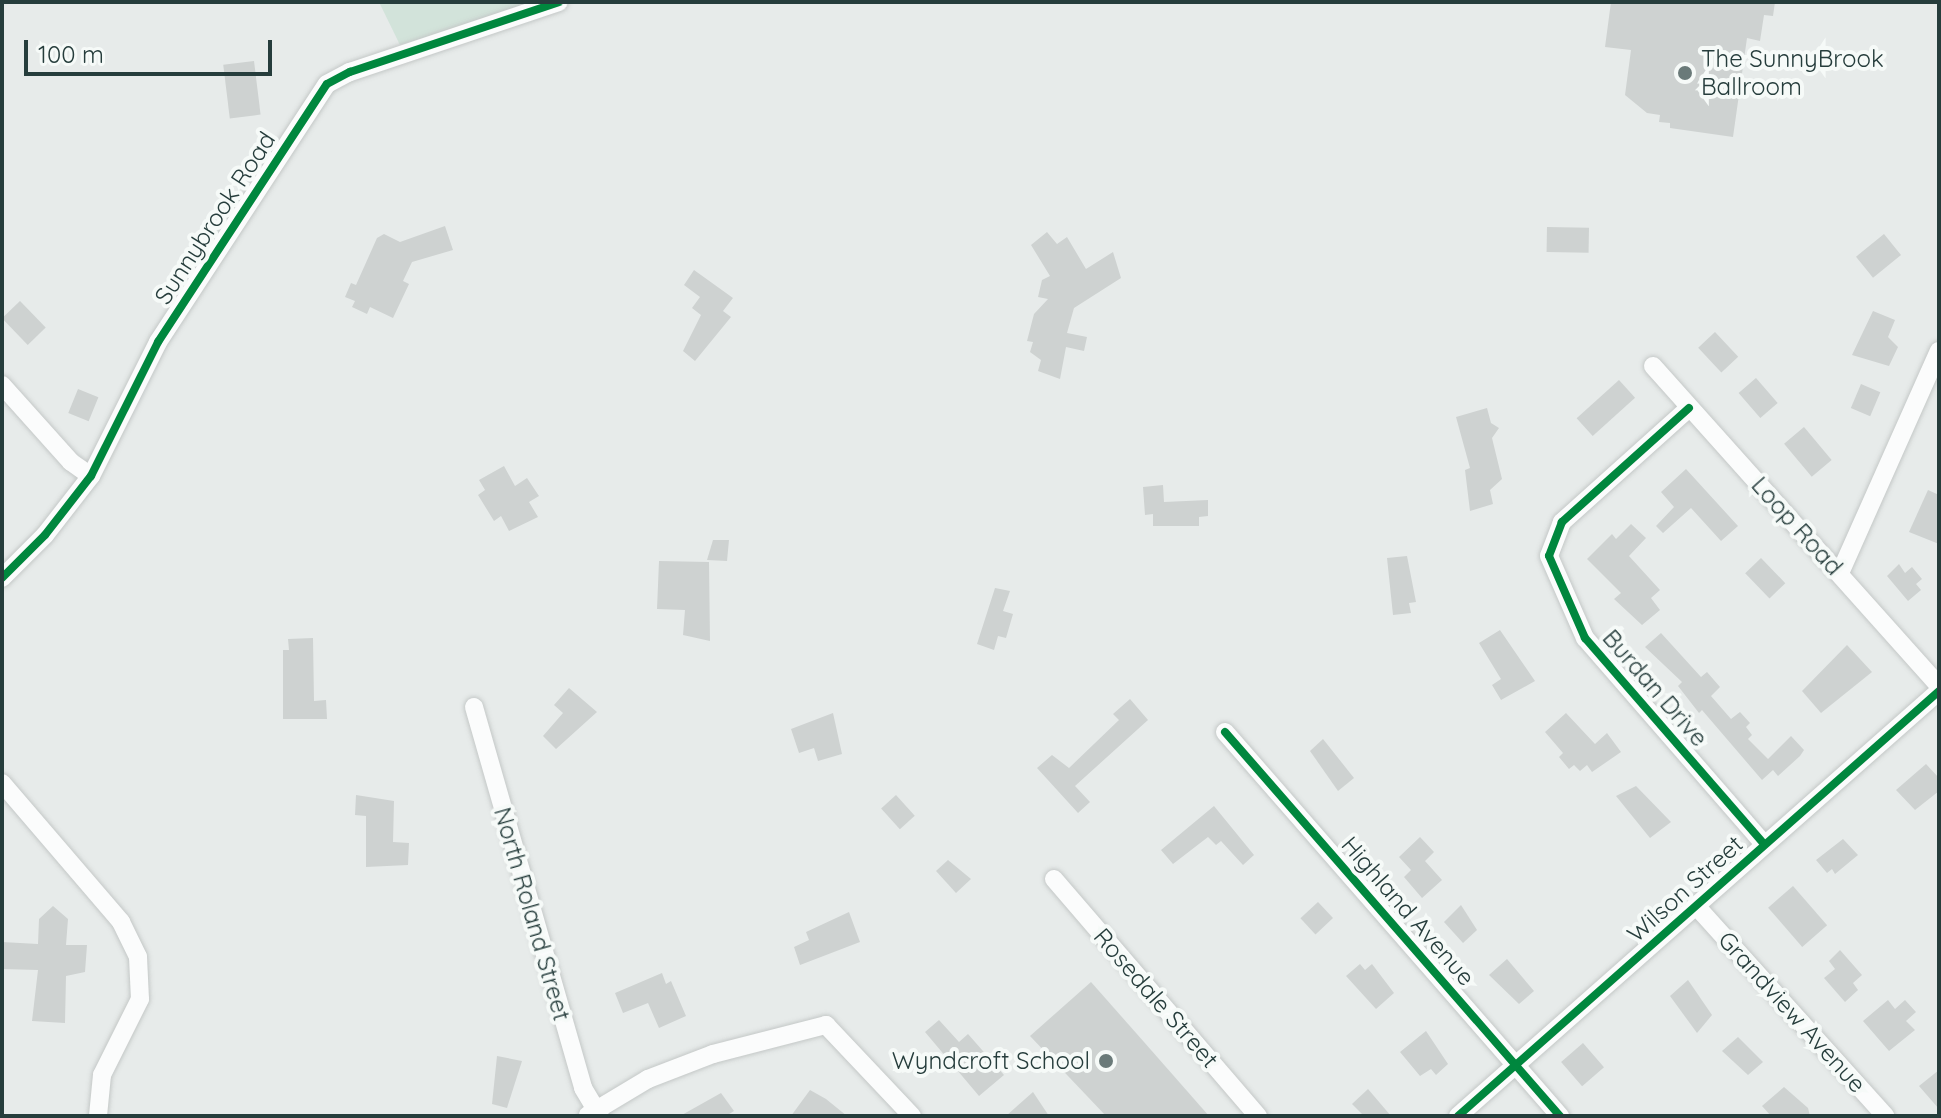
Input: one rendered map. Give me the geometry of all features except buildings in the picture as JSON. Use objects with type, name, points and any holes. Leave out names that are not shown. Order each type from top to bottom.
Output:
[{"type":"street","name":"Sunnybrook Road","points":[[2,578],[45,535],[91,476],[158,342],[327,84],[559,2]]},
{"type":"street","points":[[1840,573],[1939,351]]},
{"type":"street","name":"Loop Road","points":[[1653,366],[1939,688]]},
{"type":"street","points":[[2,385],[71,462],[91,476]]},
{"type":"street","name":"Burdan Drive","points":[[1689,408],[1562,522],[1549,556],[1585,638],[1764,844]]},
{"type":"street","name":"Wilson Street","points":[[1458,1116],[1698,908],[1764,844],[1939,688]]},
{"type":"street","name":"North Roland Street","points":[[474,707],[583,1088],[594,1114]]},
{"type":"street","name":"Highland Avenue","points":[[1225,732],[1560,1116]]},
{"type":"street","points":[[2,783],[121,922],[138,957],[140,999],[102,1075],[98,1116]]},
{"type":"street","name":"Rosedale Street","points":[[1054,879],[1258,1116]]},
{"type":"street","name":"Grandview Avenue","points":[[1698,908],[1885,1116]]},
{"type":"street","points":[[594,1114],[648,1079],[713,1054],[826,1025],[912,1116]]},
{"type":"shaded area","points":[[379,2],[537,2],[400,45]]},
{"type":"cycle path","points":[[2,578],[45,535],[91,476],[158,342],[327,84],[350,72],[559,2]]},
{"type":"cycle path","points":[[1689,408],[1562,522],[1549,556],[1585,638],[1764,844]]},
{"type":"cycle path","points":[[1458,1116],[1939,691]]},
{"type":"cycle path","points":[[1225,732],[1560,1116]]},
{"type":"place","name":"The SunnyBrook Ballroom","points":[[1685,73]]},
{"type":"place","name":"Wyndcroft School","points":[[1106,1061]]}]
